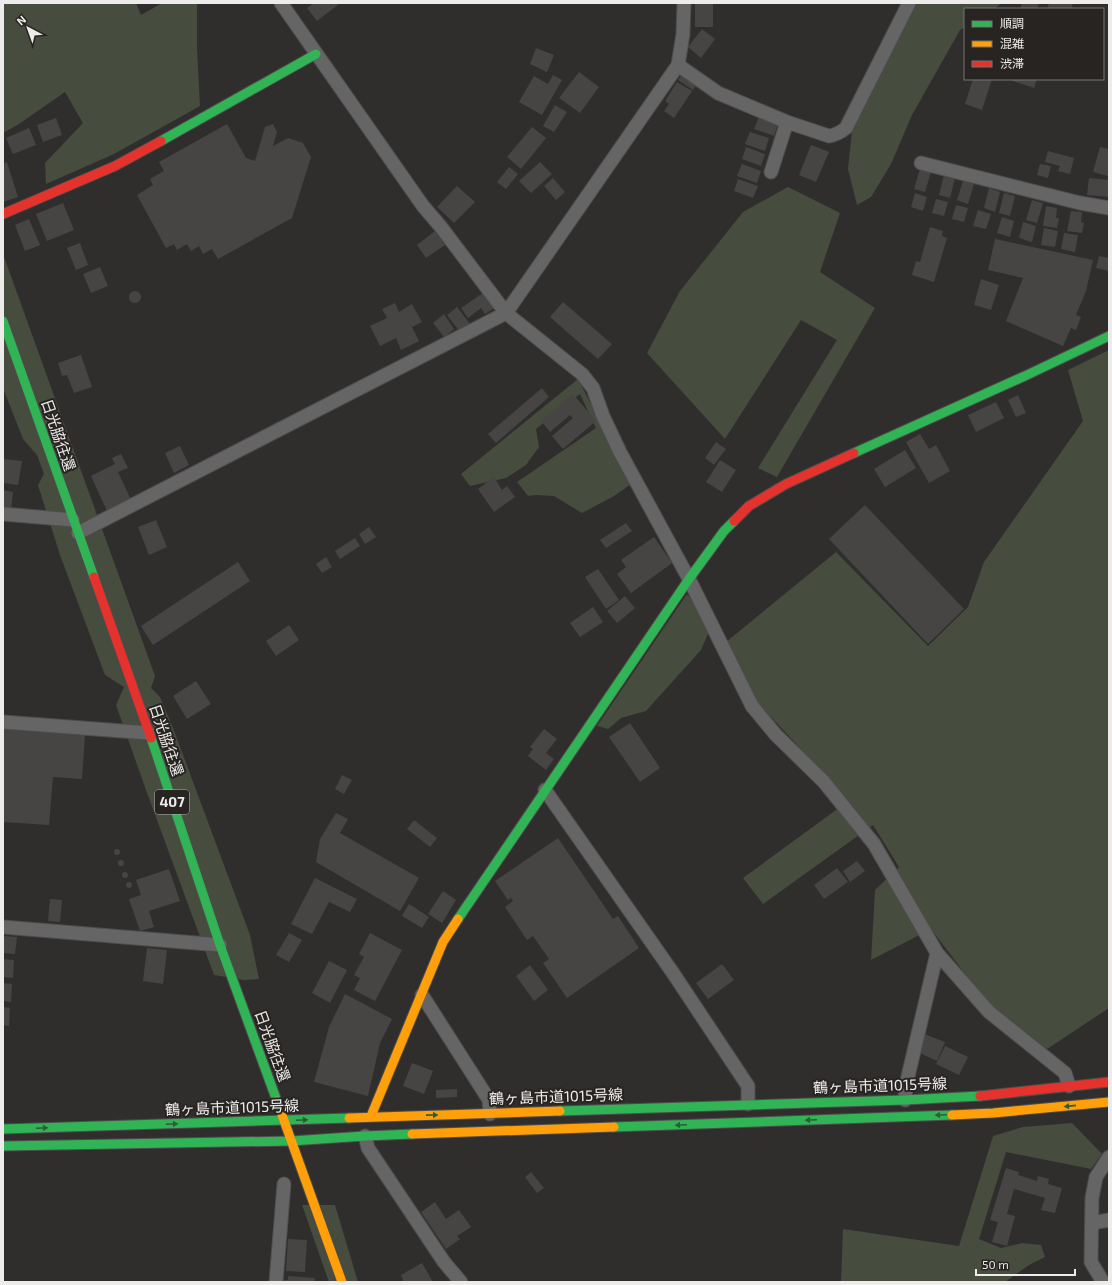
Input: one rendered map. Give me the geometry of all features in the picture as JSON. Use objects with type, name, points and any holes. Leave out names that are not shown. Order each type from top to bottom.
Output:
[{"type":"main road","points":[[3,214],[134,156],[316,54]]},
{"type":"main road","name":"日光脇往還","points":[[3,321],[149,733],[220,945],[342,1282]]},
{"type":"main road","points":[[371,1116],[443,942],[689,578],[724,531],[749,506],[786,484],[1027,375],[1109,336]]},
{"type":"main road","name":"鶴ヶ島市道1015号線","points":[[3,1129],[906,1100],[988,1096],[1109,1082]]},
{"type":"main road","name":"鶴ヶ島市道1015号線","points":[[3,1146],[291,1140],[365,1136],[892,1118],[993,1113],[1109,1102]]},
{"type":"street","points":[[281,3],[423,206],[441,227],[506,313],[582,374],[592,388],[620,452],[689,578],[752,706],[776,735],[824,782],[874,844],[937,953],[989,1012],[1064,1073],[1069,1086]]},
{"type":"street","points":[[78,532],[506,313],[678,64],[684,34],[684,3]]},
{"type":"street","points":[[678,64],[718,93],[787,122],[829,136],[835,135],[842,132],[846,128],[909,3]]},
{"type":"street","points":[[770,172],[787,122]]},
{"type":"street","points":[[921,163],[1080,203],[1109,208]]},
{"type":"street","points":[[3,514],[74,520]]},
{"type":"street","points":[[3,722],[149,733]]},
{"type":"street","points":[[545,790],[673,973],[748,1086],[748,1104]]},
{"type":"street","points":[[3,927],[220,945]]},
{"type":"street","points":[[906,1100],[906,1085],[937,953]]},
{"type":"street","points":[[422,995],[489,1100],[490,1114]]},
{"type":"street","points":[[365,1136],[368,1148],[444,1262],[462,1282]]},
{"type":"street","points":[[1102,1282],[1091,1262],[1092,1198],[1096,1177],[1109,1157]]},
{"type":"street","points":[[276,1282],[284,1184]]},
{"type":"street","points":[[1092,1223],[1109,1220]]},
{"type":"green space","points":[[3,3],[136,3],[141,15],[162,3],[197,3],[197,49],[200,106],[114,154],[46,184],[45,163],[83,123],[65,92],[19,124],[3,133]]},
{"type":"green space","points":[[904,3],[1002,3],[995,8],[964,8],[964,28],[960,30],[912,115],[891,164],[871,197],[857,205],[848,169],[852,131],[849,106]]},
{"type":"green space","points":[[788,187],[840,213],[820,272],[875,308],[777,477],[758,468],[837,340],[801,320],[725,439],[647,353],[680,291],[743,212]]},
{"type":"green space","points":[[3,254],[155,676],[151,688],[160,697],[173,728],[250,935],[259,979],[244,980],[214,975],[116,705],[124,687],[105,675],[60,555],[38,485],[44,474],[37,455],[23,439],[3,388]]},
{"type":"green space","points":[[1109,350],[1109,1008],[1047,1049],[992,1009],[931,929],[871,960],[875,890],[899,867],[873,825],[763,904],[743,878],[840,807],[813,762],[759,704],[726,642],[836,552],[928,646],[968,607],[984,562],[1083,421],[1068,370]]},
{"type":"green space","points":[[578,379],[634,482],[614,496],[582,513],[554,496],[528,496],[517,482],[596,428],[580,394],[536,429],[539,447],[526,465],[506,478],[470,486],[461,474]]},
{"type":"green space","points":[[687,594],[702,611],[710,629],[701,650],[646,711],[621,718],[608,729],[597,726]]},
{"type":"green space","points":[[1072,1123],[1102,1154],[1091,1169],[1006,1152],[979,1239],[1001,1248],[1022,1243],[1041,1245],[1045,1257],[1029,1265],[1005,1282],[841,1282],[843,1229],[959,1246],[993,1136],[1023,1127]]},
{"type":"green space","points":[[302,1205],[335,1205],[358,1282],[329,1282]]},
{"type":"building","points":[[314,3],[339,4],[317,21],[307,8]]},
{"type":"building","points":[[695,3],[713,3],[713,27],[695,27]]},
{"type":"building","points":[[1022,3],[1039,3],[1037,8],[1020,8]]},
{"type":"building","points":[[1049,3],[1073,3],[1071,8],[1047,8]]},
{"type":"building","points":[[702,29],[715,39],[701,58],[688,47]]},
{"type":"building","points":[[536,48],[554,55],[547,72],[530,64]]},
{"type":"building","points":[[579,72],[599,87],[580,113],[559,98]]},
{"type":"building","points":[[682,74],[697,84],[693,90],[678,80]]},
{"type":"building","points":[[553,75],[562,80],[542,115],[519,102],[534,76],[548,84]]},
{"type":"building","points":[[973,80],[992,80],[982,110],[965,104]]},
{"type":"building","points":[[1010,80],[1037,80],[1034,88]]},
{"type":"building","points":[[677,82],[692,91],[674,118],[664,111],[669,104],[665,101]]},
{"type":"building","points":[[555,105],[567,112],[554,132],[543,126]]},
{"type":"building","points":[[759,117],[778,124],[774,136],[754,129]]},
{"type":"building","points":[[56,118],[62,135],[43,142],[37,125]]},
{"type":"building","points":[[227,124],[246,158],[255,161],[265,127],[273,124],[277,132],[273,146],[288,138],[303,143],[311,157],[292,218],[218,259],[212,249],[203,254],[199,246],[191,251],[187,244],[177,250],[174,244],[166,248],[137,195],[153,185],[150,179],[164,171],[159,162]]},
{"type":"building","points":[[532,127],[546,138],[521,169],[507,157]]},
{"type":"building","points":[[29,128],[36,145],[13,154],[6,138]]},
{"type":"building","points":[[750,132],[769,138],[765,151],[745,144]]},
{"type":"building","points":[[811,145],[829,152],[816,182],[799,175]]},
{"type":"building","points":[[746,147],[765,154],[761,166],[742,159]]},
{"type":"building","points":[[1100,147],[1109,149],[1108,176],[1093,172]]},
{"type":"building","points":[[1048,151],[1074,158],[1070,174],[1058,171],[1060,166],[1045,162]]},
{"type":"building","points":[[7,162],[18,197],[3,202],[3,164]]},
{"type":"building","points":[[540,162],[552,174],[531,193],[519,181]]},
{"type":"building","points":[[742,164],[761,171],[757,183],[737,176]]},
{"type":"building","points":[[1040,164],[1051,166],[1048,178],[1037,175]]},
{"type":"building","points":[[509,167],[518,174],[506,189],[497,182]]},
{"type":"building","points":[[920,169],[931,172],[925,192],[914,189]]},
{"type":"building","points":[[944,175],[955,178],[950,198],[939,195]]},
{"type":"building","points":[[553,178],[565,192],[556,200],[544,186]]},
{"type":"building","points":[[1089,178],[1109,180],[1109,197],[1087,195]]},
{"type":"building","points":[[738,179],[758,186],[753,198],[734,191]]},
{"type":"building","points":[[963,181],[974,184],[968,204],[957,200]]},
{"type":"building","points":[[457,186],[475,202],[454,223],[437,207]]},
{"type":"building","points":[[989,188],[1000,192],[995,212],[984,208]]},
{"type":"building","points":[[915,193],[927,197],[923,211],[911,207]]},
{"type":"building","points":[[1004,193],[1015,196],[1010,216],[999,213]]},
{"type":"building","points":[[936,199],[948,202],[944,216],[932,213]]},
{"type":"building","points":[[1032,200],[1043,203],[1037,223],[1026,220]]},
{"type":"building","points":[[63,203],[74,230],[47,241],[36,214]]},
{"type":"building","points":[[956,205],[968,208],[964,222],[952,219]]},
{"type":"building","points":[[1046,206],[1057,208],[1056,218],[1059,218],[1057,228],[1043,226]]},
{"type":"building","points":[[978,210],[991,214],[986,229],[973,226]]},
{"type":"building","points":[[1071,211],[1082,212],[1081,222],[1084,223],[1082,233],[1067,231]]},
{"type":"building","points":[[1002,217],[1014,221],[1010,237],[997,233]]},
{"type":"building","points":[[29,219],[40,245],[25,251],[15,225]]},
{"type":"building","points":[[1023,222],[1036,226],[1032,242],[1019,238]]},
{"type":"building","points":[[930,227],[943,231],[942,236],[947,238],[934,282],[912,275],[916,261],[920,262]]},
{"type":"building","points":[[1044,228],[1058,231],[1055,247],[1041,245]]},
{"type":"building","points":[[435,231],[445,245],[426,258],[417,245]]},
{"type":"building","points":[[1064,233],[1078,235],[1075,252],[1061,249]]},
{"type":"building","points":[[995,239],[1093,260],[1086,291],[1076,315],[1081,317],[1076,330],[1071,328],[1063,346],[1006,321],[1023,278],[988,270]]},
{"type":"building","points":[[80,243],[88,265],[76,270],[67,248]]},
{"type":"building","points":[[1099,256],[1109,258],[1109,271],[1096,268]]},
{"type":"building","points":[[100,267],[108,286],[91,293],[83,274]]},
{"type":"building","points":[[981,279],[999,285],[991,310],[974,305]]},
{"type":"building","points":[[137,291],[140,292],[140,302],[133,303],[130,302],[129,295],[130,292]]},
{"type":"building","points":[[483,293],[494,308],[485,314],[481,308],[468,318],[461,308]]},
{"type":"building","points":[[563,302],[612,344],[598,359],[550,317]]},
{"type":"building","points":[[395,303],[399,312],[412,304],[422,322],[412,327],[419,341],[401,350],[396,338],[380,346],[370,326],[387,318],[382,309]]},
{"type":"building","points":[[457,307],[470,324],[460,332],[447,315]]},
{"type":"building","points":[[444,314],[454,329],[444,337],[433,323]]},
{"type":"building","points":[[81,355],[92,387],[74,393],[67,375],[62,376],[58,363]]},
{"type":"building","points":[[542,388],[549,397],[496,443],[488,434]]},
{"type":"building","points":[[573,394],[596,421],[563,449],[552,436],[573,418],[570,415],[550,432],[541,421]]},
{"type":"building","points":[[1018,395],[1026,413],[1016,417],[1008,400]]},
{"type":"building","points":[[996,402],[1004,418],[976,432],[968,415]]},
{"type":"building","points":[[920,434],[929,449],[936,445],[950,471],[929,483],[906,442]]},
{"type":"building","points":[[716,442],[726,449],[714,465],[705,458]]},
{"type":"building","points":[[180,446],[189,465],[174,473],[165,453]]},
{"type":"building","points":[[905,450],[916,468],[885,487],[874,469]]},
{"type":"building","points":[[121,454],[128,468],[118,472],[131,500],[107,511],[91,476],[115,464],[112,458]]},
{"type":"building","points":[[3,459],[22,461],[18,485],[3,483]]},
{"type":"building","points":[[720,460],[736,470],[722,492],[706,482]]},
{"type":"building","points":[[494,477],[502,490],[507,486],[515,497],[494,512],[478,489]]},
{"type":"building","points":[[3,490],[13,492],[11,510],[3,509]]},
{"type":"building","points":[[865,505],[964,609],[928,644],[829,539]]},
{"type":"building","points":[[156,520],[167,547],[149,555],[138,527]]},
{"type":"building","points":[[626,523],[632,531],[606,548],[600,540]]},
{"type":"building","points":[[369,527],[376,537],[365,544],[359,534]]},
{"type":"building","points":[[654,537],[672,563],[631,593],[617,574],[626,567],[621,560]]},
{"type":"building","points":[[355,538],[360,546],[340,559],[335,551]]},
{"type":"building","points":[[326,557],[332,567],[322,573],[316,564]]},
{"type":"building","points":[[238,562],[250,581],[153,645],[141,626]]},
{"type":"building","points":[[598,569],[619,600],[606,609],[585,577]]},
{"type":"building","points":[[625,596],[635,608],[617,623],[607,611]]},
{"type":"building","points":[[593,607],[603,622],[580,637],[570,623]]},
{"type":"building","points":[[289,625],[299,640],[276,656],[266,641]]},
{"type":"building","points":[[196,681],[211,704],[187,719],[173,696]]},
{"type":"building","points":[[630,723],[660,768],[640,782],[609,737]]},
{"type":"building","points":[[3,728],[85,735],[82,779],[53,777],[49,825],[3,822]]},
{"type":"building","points":[[544,729],[557,739],[546,753],[554,759],[546,770],[528,756],[533,749],[530,747]]},
{"type":"building","points":[[342,775],[352,780],[344,794],[335,789]]},
{"type":"building","points":[[336,813],[348,819],[340,833],[419,878],[400,911],[316,862],[320,839]]},
{"type":"building","points":[[414,820],[437,838],[430,847],[407,829]]},
{"type":"building","points":[[558,838],[613,919],[618,916],[639,948],[567,998],[543,963],[549,959],[533,936],[527,940],[505,907],[513,901],[511,898],[508,900],[495,881]]},
{"type":"building","points":[[117,849],[120,852],[117,855],[114,852]]},
{"type":"building","points":[[121,860],[124,863],[121,866],[118,863]]},
{"type":"building","points":[[857,861],[865,871],[850,882],[843,871]]},
{"type":"building","points":[[837,868],[848,882],[824,899],[814,885]]},
{"type":"building","points":[[169,869],[180,901],[149,911],[154,927],[140,931],[129,899],[141,895],[136,880]]},
{"type":"building","points":[[125,872],[128,875],[125,878],[122,875]]},
{"type":"building","points":[[315,878],[357,899],[350,912],[329,902],[312,934],[291,924]]},
{"type":"building","points":[[129,882],[132,885],[129,888],[126,885]]},
{"type":"building","points":[[443,891],[456,900],[442,923],[428,914]]},
{"type":"building","points":[[50,899],[62,900],[60,922],[48,921]]},
{"type":"building","points":[[409,904],[429,917],[422,928],[402,916]]},
{"type":"building","points":[[289,933],[302,940],[289,962],[276,955]]},
{"type":"building","points":[[370,933],[402,950],[375,1001],[354,990],[360,978],[354,975],[364,957],[359,954]]},
{"type":"building","points":[[4,936],[17,937],[15,954],[3,953]]},
{"type":"building","points":[[147,948],[167,950],[163,984],[143,981]]},
{"type":"building","points":[[3,959],[14,960],[13,978],[3,977]]},
{"type":"building","points":[[329,961],[347,970],[330,1003],[312,993]]},
{"type":"building","points":[[722,964],[734,980],[708,999],[696,983]]},
{"type":"building","points":[[530,965],[548,990],[534,1001],[516,976]]},
{"type":"building","points":[[3,983],[12,984],[11,1002],[3,1001]]},
{"type":"building","points":[[345,994],[392,1019],[380,1043],[368,1096],[314,1082],[329,1027]]},
{"type":"building","points":[[3,1007],[10,1008],[9,1026],[3,1025]]},
{"type":"building","points":[[922,1033],[945,1042],[937,1061],[915,1051]]},
{"type":"building","points":[[945,1046],[968,1057],[959,1075],[936,1064]]},
{"type":"building","points":[[412,1063],[433,1071],[424,1094],[403,1086]]},
{"type":"building","points":[[457,1089],[457,1097],[436,1098],[436,1090]]},
{"type":"building","points":[[1006,1168],[1019,1172],[1018,1175],[1037,1181],[1038,1176],[1049,1179],[1048,1184],[1062,1188],[1055,1213],[1041,1210],[1045,1198],[1014,1189],[1007,1214],[1015,1216],[1007,1246],[992,1242],[998,1222],[990,1220]]},
{"type":"building","points":[[531,1172],[544,1188],[537,1193],[525,1177]]},
{"type":"building","points":[[435,1202],[446,1219],[459,1210],[471,1227],[457,1236],[460,1239],[446,1249],[421,1212]]},
{"type":"building","points":[[288,1239],[307,1240],[305,1272],[286,1271]]},
{"type":"building","points":[[422,1263],[433,1282],[404,1282],[401,1275]]},
{"type":"building","points":[[288,1276],[315,1278],[314,1282],[284,1282],[284,1280],[288,1280]]},
{"type":"traffic: fast","points":[[161,141],[316,54]]},
{"type":"traffic: fast","points":[[3,321],[94,577]]},
{"type":"traffic: fast","points":[[854,453],[1027,375],[1109,336]]},
{"type":"traffic: fast","points":[[458,919],[689,579],[724,531],[734,521]]},
{"type":"traffic: fast","points":[[151,738],[220,945],[277,1101]]},
{"type":"traffic: fast","points":[[560,1111],[905,1100],[980,1096]]},
{"type":"traffic: fast","points":[[614,1127],[952,1115]]},
{"type":"traffic: fast","points":[[3,1129],[349,1118]]},
{"type":"traffic: fast","points":[[3,1146],[291,1141],[412,1134]]},
{"type":"traffic: slow","points":[[371,1116],[443,942],[458,919]]},
{"type":"traffic: slow","points":[[277,1101],[342,1282]]},
{"type":"traffic: slow","points":[[952,1115],[993,1113],[1109,1102]]},
{"type":"traffic: slow","points":[[349,1118],[560,1111]]},
{"type":"traffic: slow","points":[[412,1134],[614,1127]]},
{"type":"traffic: jam","points":[[3,214],[115,166],[161,141]]},
{"type":"traffic: jam","points":[[734,521],[749,506],[786,484],[854,453]]},
{"type":"traffic: jam","points":[[94,577],[151,738]]},
{"type":"traffic: jam","points":[[980,1096],[1109,1082]]}]
